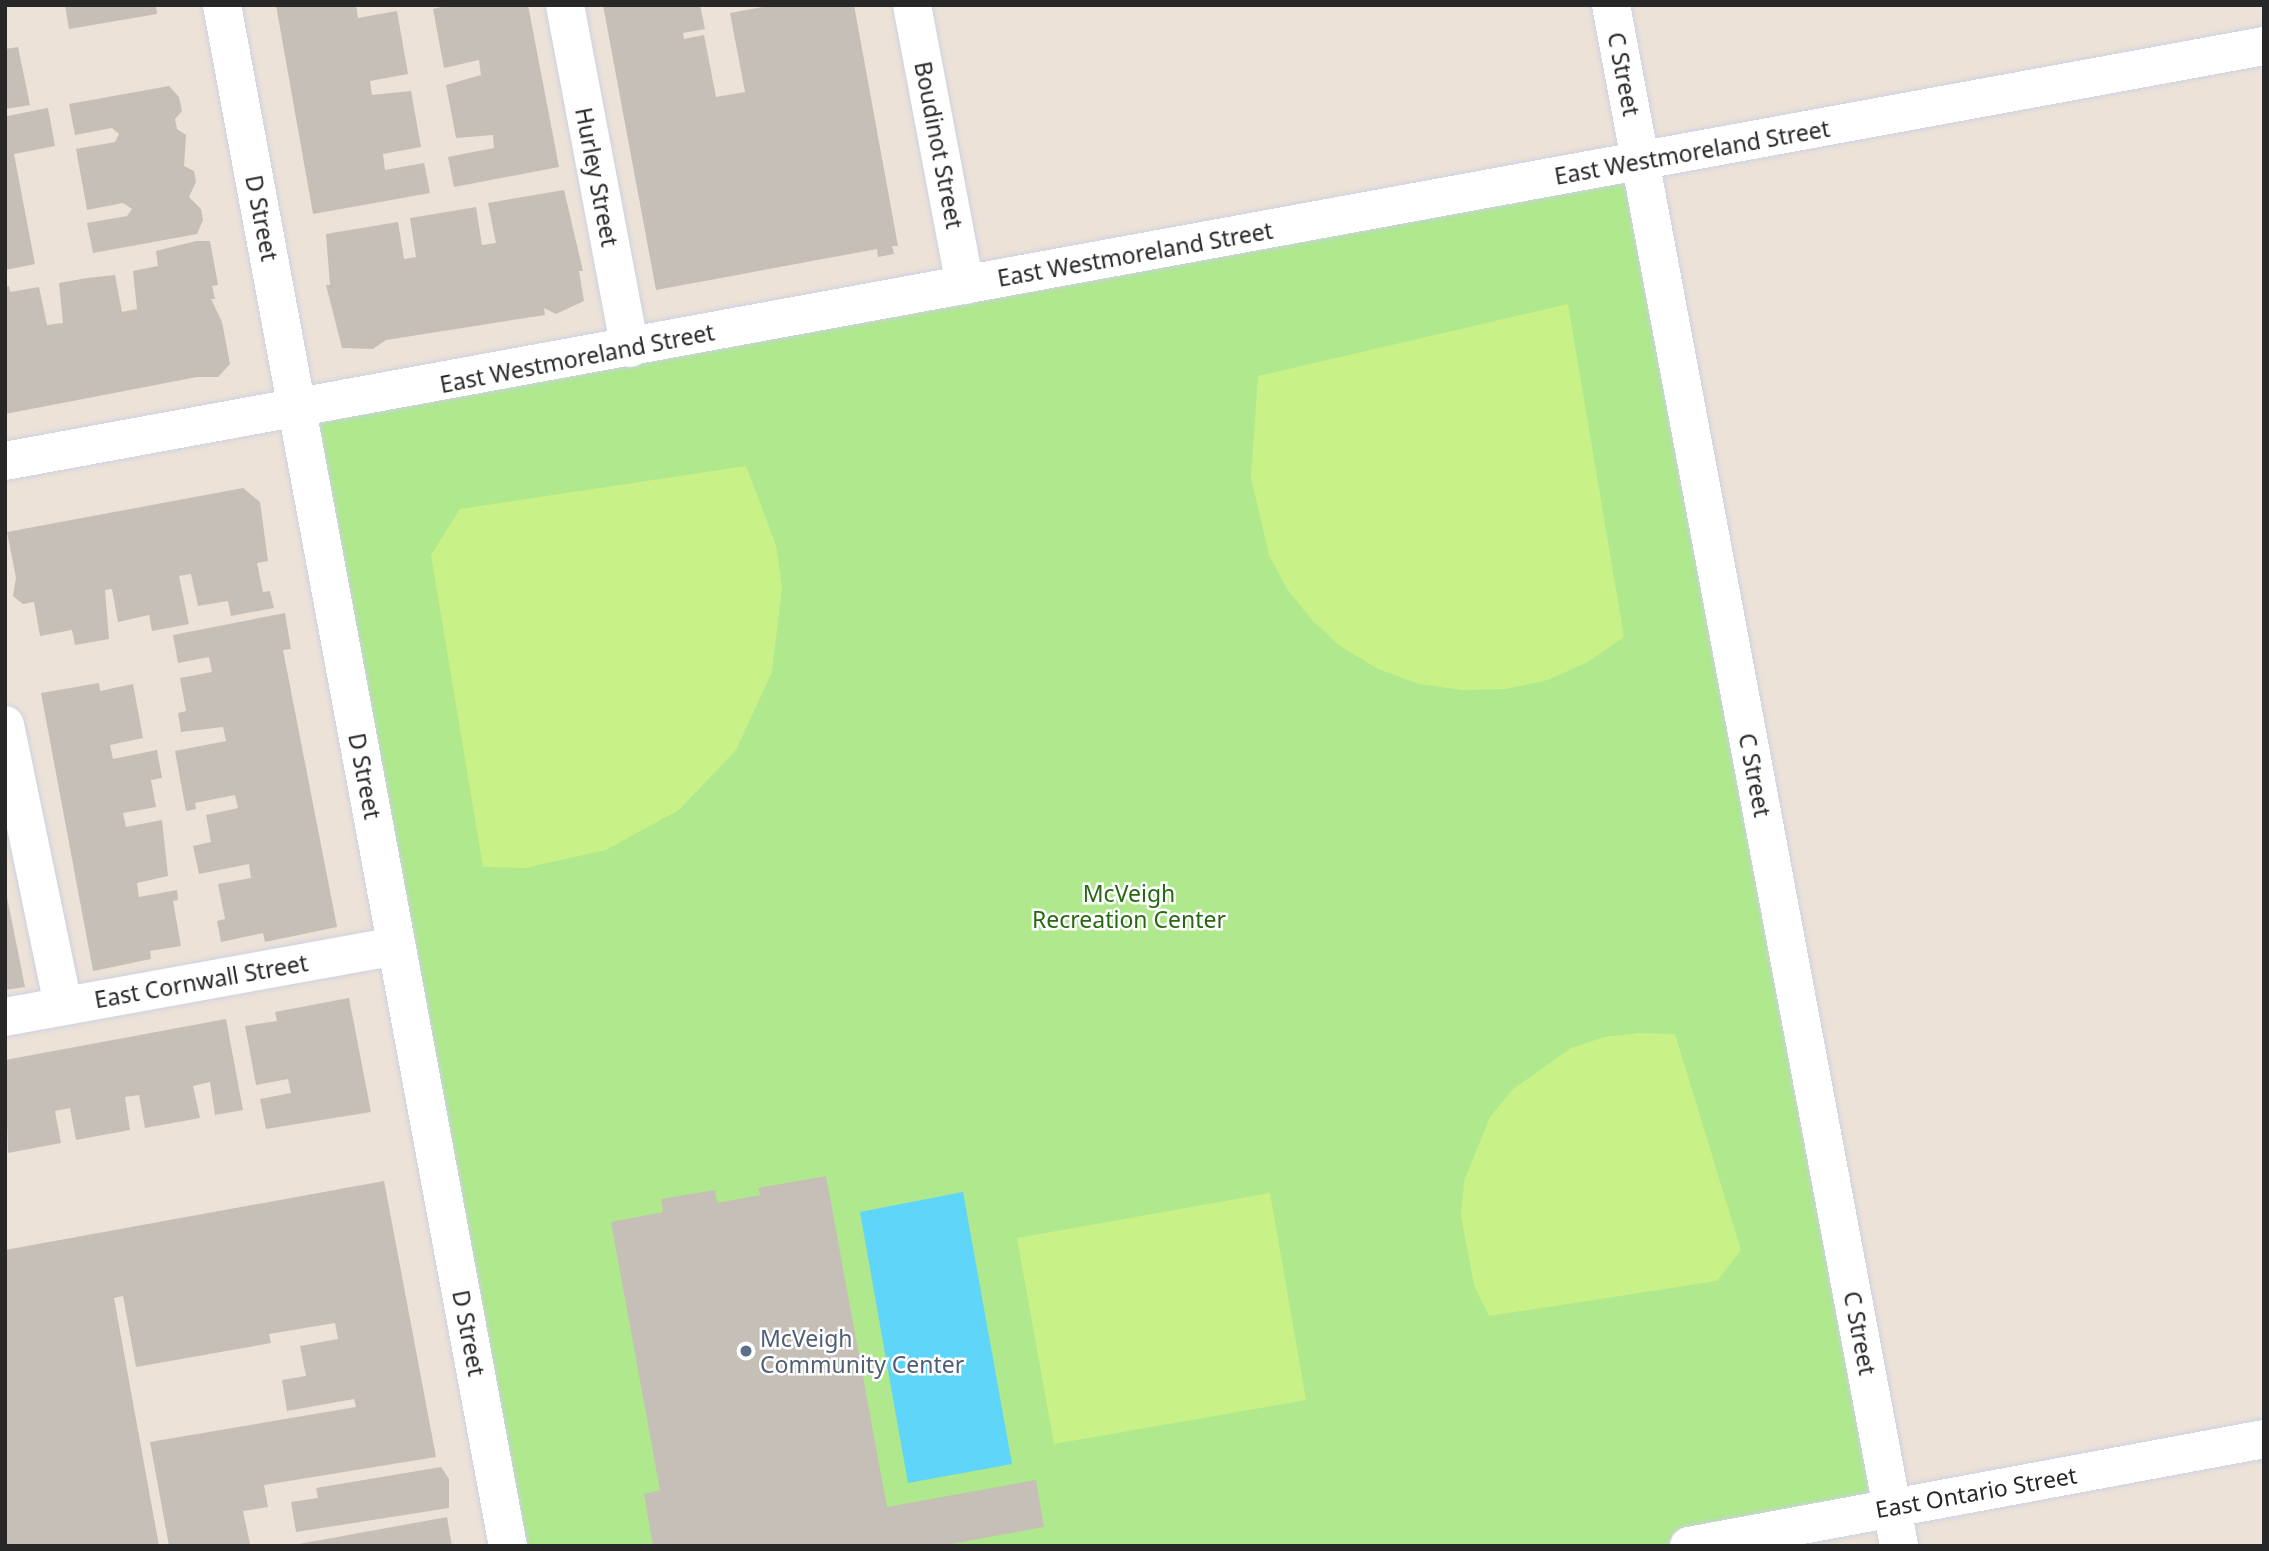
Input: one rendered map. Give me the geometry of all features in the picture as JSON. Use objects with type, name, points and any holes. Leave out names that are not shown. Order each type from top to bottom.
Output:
[{"type":"street","name":"D Street","points":[[222,5],[508,1546]]},
{"type":"street","name":"Hurley Street","points":[[565,5],[630,348]]},
{"type":"street","name":"Boudinot Street","points":[[912,5],[965,285]]},
{"type":"street","name":"C Street","points":[[1611,5],[1899,1546]]},
{"type":"street","name":"East Westmoreland Street","points":[[5,461],[297,410],[2264,46]]},
{"type":"street","points":[[5,725],[63,1006]]},
{"type":"street","name":"East Cornwall Street","points":[[5,1017],[397,946]]},
{"type":"street","name":"East Ontario Street","points":[[1689,1546],[2264,1439]]},
{"type":"green space","name":"McVeigh Recreation Center","points":[[1640,161],[1892,1507],[1686,1546],[508,1546],[297,409]]},
{"type":"green space","points":[[1568,304],[1624,637],[1588,662],[1548,680],[1506,689],[1462,690],[1419,684],[1378,669],[1340,646],[1312,620],[1287,589],[1269,555],[1251,478],[1258,376]]},
{"type":"green space","points":[[746,466],[776,545],[782,587],[772,672],[736,750],[679,810],[606,850],[525,868],[483,867],[431,555],[460,509]]},
{"type":"green space","points":[[1640,1033],[1675,1034],[1741,1250],[1717,1281],[1489,1316],[1474,1285],[1461,1216],[1464,1181],[1490,1117],[1513,1089],[1571,1048],[1604,1037]]},
{"type":"green space","points":[[1270,1193],[1306,1400],[1054,1444],[1017,1238]]},
{"type":"water","points":[[963,1192],[1012,1464],[908,1483],[860,1212]]},
{"type":"building","points":[[65,5],[156,5],[157,14],[69,29]]},
{"type":"building","points":[[276,5],[356,5],[358,18],[397,11],[408,74],[370,81],[372,95],[411,91],[421,147],[383,154],[385,170],[424,163],[430,193],[313,214]]},
{"type":"building","points":[[450,5],[528,5],[559,167],[454,187],[448,157],[494,148],[493,135],[456,138],[446,85],[481,75],[479,60],[444,68],[433,9]]},
{"type":"building","points":[[603,5],[700,5],[705,29],[683,33],[684,39],[704,35],[716,97],[745,92],[730,13],[773,5],[854,5],[898,246],[892,246],[894,254],[878,257],[877,249],[656,290]]},
{"type":"building","points":[[18,47],[30,105],[5,109],[5,49]]},
{"type":"building","points":[[169,86],[179,97],[182,111],[175,119],[177,129],[186,135],[184,166],[194,171],[196,182],[189,197],[201,209],[203,220],[197,234],[93,253],[87,223],[127,216],[132,209],[123,203],[87,210],[76,149],[115,142],[119,134],[112,128],[75,135],[69,104]]},
{"type":"building","points":[[48,108],[55,146],[14,154],[35,264],[5,270],[5,111],[7,116]]},
{"type":"building","points":[[564,190],[583,271],[579,271],[584,301],[556,314],[544,308],[545,315],[386,340],[373,349],[342,348],[326,285],[330,285],[326,234],[398,222],[404,259],[416,257],[410,218],[476,207],[482,245],[496,243],[488,203]]},
{"type":"building","points":[[196,241],[210,241],[218,285],[212,286],[215,299],[211,299],[222,322],[230,364],[218,377],[197,377],[5,414],[5,287],[9,286],[10,292],[39,287],[47,325],[63,323],[59,283],[87,278],[115,275],[122,312],[137,309],[133,271],[158,266],[156,251]]},
{"type":"building","points":[[243,488],[260,502],[268,561],[257,563],[263,592],[270,591],[274,608],[231,616],[228,601],[198,606],[191,574],[179,576],[189,624],[152,631],[149,615],[118,622],[112,589],[105,590],[109,639],[75,645],[72,630],[40,636],[34,602],[23,604],[13,596],[16,578],[7,532]]},
{"type":"building","points":[[285,613],[291,649],[283,650],[337,927],[265,942],[263,933],[221,942],[217,921],[225,919],[218,884],[251,878],[249,864],[199,874],[193,846],[211,842],[206,815],[238,808],[235,795],[195,803],[196,809],[186,811],[175,751],[226,741],[223,727],[181,732],[178,713],[186,711],[180,678],[212,672],[209,657],[178,663],[173,635]]},
{"type":"building","points":[[99,683],[100,691],[133,684],[143,738],[110,745],[113,759],[157,750],[162,778],[151,780],[156,807],[123,813],[126,827],[162,820],[168,876],[137,883],[139,897],[177,890],[178,900],[173,901],[181,946],[150,951],[151,959],[93,971],[41,693]]},
{"type":"building","points":[[5,887],[25,987],[5,990]]},
{"type":"building","points":[[349,998],[371,1112],[266,1129],[260,1099],[291,1093],[288,1079],[256,1085],[245,1026],[277,1021],[275,1012]]},
{"type":"building","points":[[226,1019],[243,1110],[215,1115],[210,1082],[193,1086],[200,1118],[145,1128],[139,1095],[125,1097],[130,1130],[76,1140],[70,1108],[55,1111],[61,1143],[8,1153],[5,1060]]},
{"type":"building","name":"McVeigh Community Center","points":[[826,1176],[887,1507],[1036,1480],[1044,1527],[940,1546],[653,1546],[644,1494],[660,1490],[611,1222],[663,1212],[661,1199],[715,1190],[717,1203],[760,1195],[758,1188]]},
{"type":"building","points":[[384,1181],[436,1457],[264,1485],[268,1507],[243,1511],[250,1544],[169,1546],[150,1442],[356,1407],[354,1399],[287,1411],[282,1380],[306,1376],[300,1346],[338,1339],[335,1323],[269,1334],[271,1343],[136,1367],[123,1296],[114,1298],[159,1546],[5,1546],[5,1250]]},
{"type":"building","points":[[441,1467],[449,1479],[449,1508],[296,1532],[291,1502],[318,1498],[316,1488]]},
{"type":"building","points":[[447,1517],[452,1546],[299,1546],[299,1544]]},
{"type":"place","name":"McVeigh Community Center","points":[[746,1351]]}]
